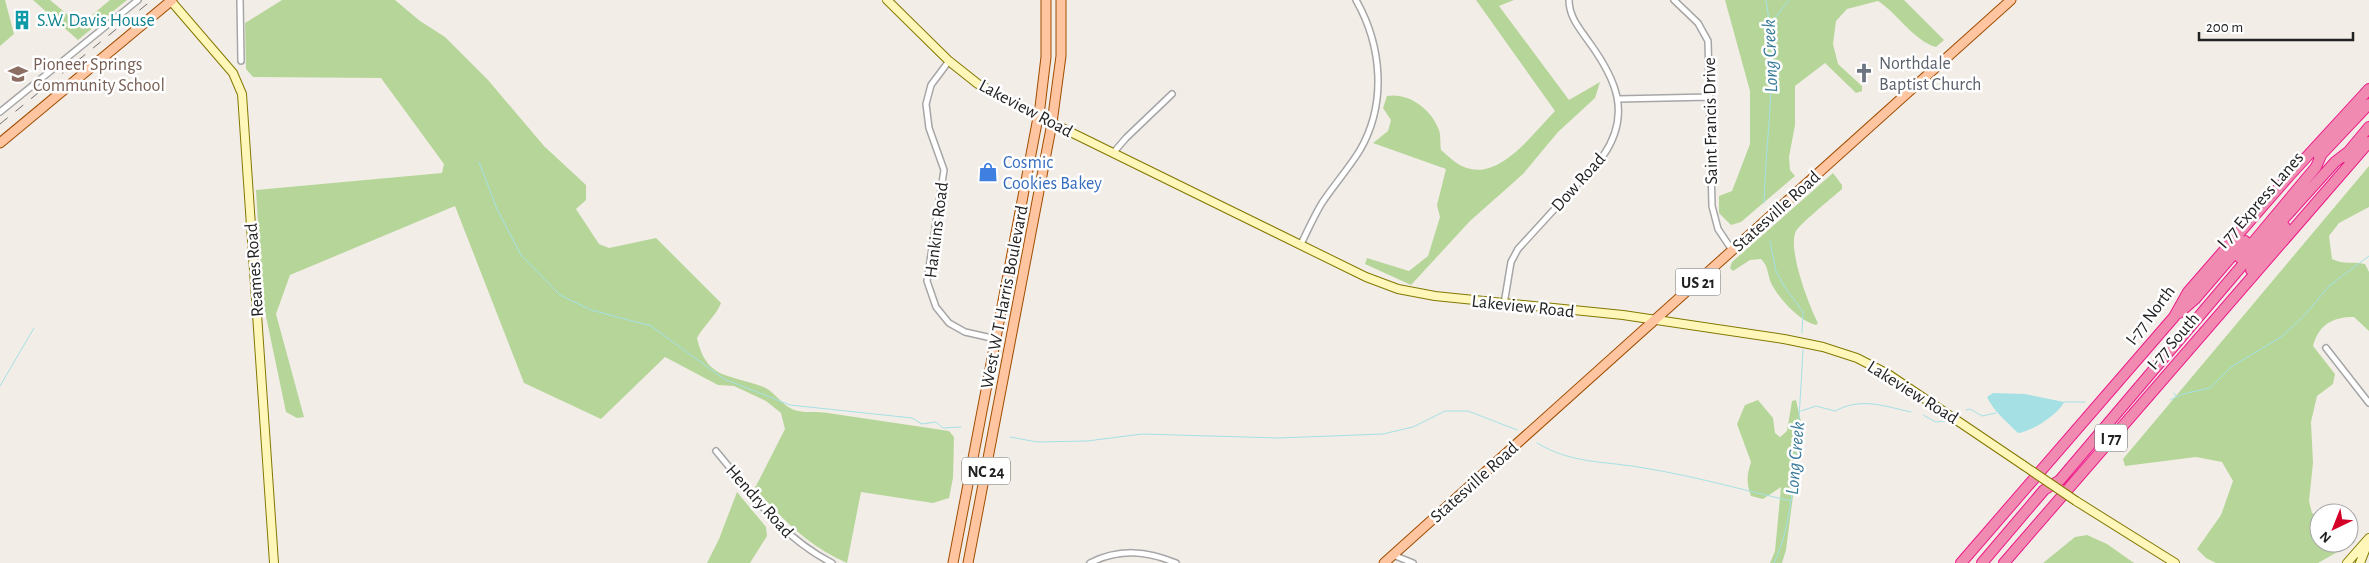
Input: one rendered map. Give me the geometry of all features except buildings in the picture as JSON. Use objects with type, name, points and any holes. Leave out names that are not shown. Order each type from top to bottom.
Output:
[{"type":"highway","name":"I-77 North","points":[[1961,563],[2174,317],[2188,292],[2283,182],[2369,89]]},
{"type":"highway","name":"I 77 Express Lanes","points":[[2174,317],[2195,300],[2322,153],[2369,104]]},
{"type":"highway","name":"I 77 Express Lanes","points":[[2219,313],[2264,252],[2369,128]]},
{"type":"highway","name":"I-77 South","points":[[2004,563],[2219,313],[2281,246],[2369,142]]},
{"type":"highway","points":[[2067,467],[2262,243],[2335,162],[2348,152]]},
{"type":"highway","points":[[1982,563],[2037,503],[2049,493],[2052,485],[2060,480],[2067,467],[2316,167],[2322,153]]},
{"type":"highway","points":[[1990,563],[2037,503]]},
{"type":"main road","name":"Lakeview Road","points":[[887,0],[949,61],[978,84],[1052,124],[1114,152],[1366,277],[1398,289],[1435,296],[1623,316],[1784,339],[1847,354],[1900,381],[2076,502],[2175,563]]},
{"type":"main road","name":"West W T Harris Boulevard","points":[[953,563],[1038,116],[1046,57],[1046,0]]},
{"type":"main road","name":"West W T Harris Boulevard","points":[[968,563],[1052,124],[1061,56],[1061,0]]},
{"type":"main road","name":"Statesville Road","points":[[1384,563],[2010,0]]},
{"type":"main road","points":[[0,143],[171,1]]},
{"type":"main road","name":"Reames Road","points":[[171,1],[232,73],[242,94],[274,563]]},
{"type":"main road","points":[[2348,563],[2368,539]]},
{"type":"main road","points":[[2360,563],[2368,539]]},
{"type":"street","points":[[0,112],[138,0]]},
{"type":"street","points":[[240,0],[241,61]]},
{"type":"street","points":[[1301,244],[1322,203],[1360,150],[1374,116],[1378,94],[1377,52],[1365,16],[1356,0]]},
{"type":"street","name":"Dow Road","points":[[1504,304],[1511,262],[1518,249],[1607,150],[1616,125],[1618,99],[1608,70],[1574,21],[1569,0]]},
{"type":"street","name":"Saint Francis Drive","points":[[1674,0],[1698,23],[1706,36],[1710,61],[1713,215],[1718,229],[1732,250]]},
{"type":"street","name":"Hankins Road","points":[[949,61],[931,85],[926,104],[929,128],[944,170],[927,281],[936,308],[950,324],[965,332],[996,339]]},
{"type":"street","points":[[1114,152],[1172,94]]},
{"type":"street","points":[[1618,99],[1710,97]]},
{"type":"street","points":[[2326,348],[2369,403]]},
{"type":"street","name":"Hendry Road","points":[[716,451],[780,528],[808,550],[832,563]]},
{"type":"street","points":[[1090,563],[1111,555],[1136,552],[1150,554],[1176,563]]},
{"type":"street","points":[[1393,555],[1413,563]]},
{"type":"green space","points":[[0,0],[5,0],[14,34],[0,46]]},
{"type":"green space","points":[[33,0],[50,0],[80,25],[110,0],[127,0],[78,40]]},
{"type":"green space","points":[[282,0],[395,0],[420,21],[445,37],[488,80],[544,146],[586,185],[586,200],[576,209],[599,244],[609,248],[656,238],[721,303],[697,338],[706,361],[713,368],[720,373],[766,388],[788,407],[798,411],[824,412],[949,431],[954,437],[953,478],[949,498],[933,503],[861,492],[847,563],[820,548],[796,531],[755,488],[785,429],[781,413],[766,401],[734,386],[718,385],[665,357],[601,419],[524,383],[455,206],[290,275],[276,314],[304,417],[297,418],[286,412],[263,302],[256,190],[442,173],[444,164],[381,78],[253,77],[246,69],[245,23]]},
{"type":"green space","points":[[1476,0],[1514,0],[1499,6],[1569,100],[1600,82],[1595,98],[1558,132],[1523,174],[1470,221],[1411,285],[1365,264],[1367,258],[1409,271],[1428,256],[1440,217],[1437,205],[1446,169],[1373,143],[1388,131],[1391,120],[1383,108],[1387,96],[1403,97],[1419,104],[1425,109],[1439,130],[1441,150],[1459,165],[1475,170],[1489,168],[1514,154],[1555,111]]},
{"type":"green space","points":[[1725,0],[1904,0],[1944,40],[1936,47],[1928,44],[1878,1],[1847,9],[1836,21],[1833,44],[1838,64],[1862,86],[1862,91],[1856,93],[1825,63],[1795,86],[1795,125],[1789,157],[1790,170],[1795,176],[1741,222],[1731,225],[1719,213],[1719,196],[1732,191],[1750,144],[1750,91]]},
{"type":"green space","points":[[2369,166],[2369,207],[2339,223],[2329,236],[2332,259],[2341,262],[2365,264],[2369,272],[2369,331],[2354,317],[2340,318],[2333,320],[2323,327],[2313,346],[2335,374],[2333,384],[2317,396],[2311,422],[2313,463],[2309,501],[2309,553],[2336,553],[2318,563],[2216,563],[2206,558],[2197,549],[2221,515],[2233,481],[2222,462],[2196,457],[2125,466],[2123,459]]},
{"type":"green space","points":[[1833,173],[1842,185],[1842,189],[1799,227],[1794,239],[1794,250],[1800,277],[1818,323],[1816,325],[1796,314],[1779,296],[1771,283],[1767,268],[1761,259],[1750,260],[1733,271],[1730,268],[1732,262]]},
{"type":"green space","points":[[1758,400],[1773,418],[1775,433],[1780,437],[1787,431],[1792,401],[1796,400],[1802,426],[1786,550],[1782,563],[1770,563],[1775,551],[1781,487],[1763,499],[1751,496],[1748,479],[1751,462],[1737,424],[1745,405]]},
{"type":"green space","points":[[737,492],[766,527],[767,536],[750,563],[707,563],[719,539]]},
{"type":"green space","points":[[2087,535],[2107,544],[2134,563],[2043,563],[2075,537]]},
{"type":"water","points":[[1993,393],[2025,394],[2064,402],[2057,412],[2044,422],[2018,433],[1990,403],[1987,397]]},
{"type":"waterway","name":"Long Creek","points":[[1764,203],[1771,76],[1771,50],[1766,0]]},
{"type":"waterway","points":[[1771,23],[1789,0]]},
{"type":"waterway","points":[[479,162],[497,209],[521,255],[560,295],[591,310],[651,326],[724,379],[790,405],[912,418],[922,424],[936,422],[943,428],[961,427]]},
{"type":"waterway","name":"Long Creek","points":[[1770,241],[1776,271],[1784,286],[1803,312],[1802,333]]},
{"type":"waterway","points":[[2170,400],[2183,394],[2210,388],[2231,367],[2281,337],[2303,317],[2329,286],[2369,256]]},
{"type":"waterway","points":[[0,386],[34,328]]},
{"type":"waterway","name":"Long Creek","points":[[1774,563],[1783,538],[1791,500],[1798,433],[1803,350]]},
{"type":"waterway","points":[[2064,402],[2085,402]]},
{"type":"waterway","points":[[1801,411],[1816,406],[1835,411],[1854,404],[1873,404],[1911,412]]},
{"type":"waterway","points":[[1966,410],[1970,409],[1982,416],[1996,413]]},
{"type":"waterway","points":[[1010,437],[1037,442],[1087,441],[1142,434],[1278,438],[1383,434],[1413,427],[1445,411],[1468,411],[1517,430]]},
{"type":"waterway","points":[[1923,415],[1936,422],[1945,421]]},
{"type":"waterway","points":[[1537,443],[1563,455],[1589,461],[1663,471],[1791,501]]},
{"type":"railway","points":[[0,124],[152,0]]},
{"type":"place","name":"S.W. Davis House","points":[[22,20]]},
{"type":"place","name":"Northdale Baptist Church","points":[[1864,73]]},
{"type":"place","name":"Pioneer Springs Community School","points":[[18,74]]},
{"type":"place","name":"Cosmic Cookies Bakey","points":[[988,172]]}]
